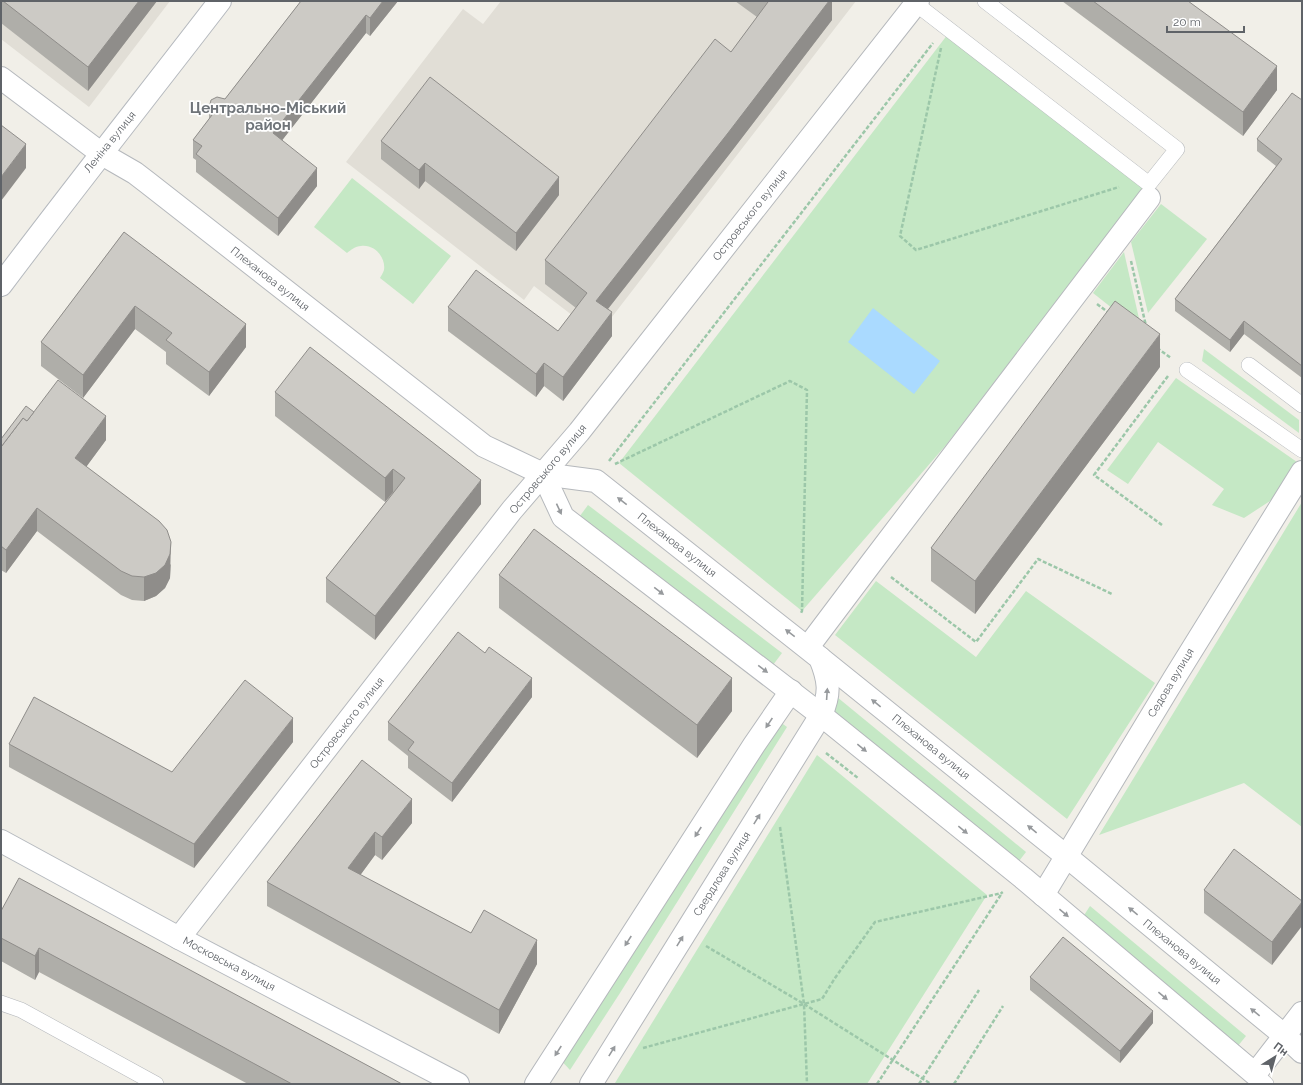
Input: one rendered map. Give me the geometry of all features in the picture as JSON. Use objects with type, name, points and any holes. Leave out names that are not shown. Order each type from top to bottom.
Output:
[{"type":"street","name":"Леніна вулиця","points":[[1,285],[79,181],[102,154],[220,1]]},
{"type":"street","name":"Островського вулиця","points":[[179,938],[512,510],[580,432],[917,3]]},
{"type":"street","name":"Плеханова вулиця","points":[[1,78],[102,154],[135,173],[484,446],[543,474],[596,481],[814,653],[1066,856],[1285,1036],[1302,1052]]},
{"type":"street","points":[[814,653],[872,562],[1149,198]]},
{"type":"street","name":"Седова вулиця","points":[[1043,895],[1175,677],[1302,472]]},
{"type":"street","points":[[543,474],[563,518],[821,715],[1043,895],[1261,1079],[1285,1036],[1302,1013]]},
{"type":"street","name":"Свердлова вулиця","points":[[591,1084],[821,715],[827,700],[827,676],[814,653]]},
{"type":"street","points":[[536,1084],[754,745],[791,691]]},
{"type":"street","name":"Московська вулиця","points":[[1,840],[179,938],[458,1084]]},
{"type":"lane","points":[[917,3],[1149,184],[1176,149],[985,1]]},
{"type":"lane","points":[[1249,365],[1302,405]]},
{"type":"lane","points":[[1182,366],[1302,450]]},
{"type":"lane","points":[[1,1003],[21,1010],[156,1084]]},
{"type":"path","points":[[945,26],[900,236],[916,250],[1118,187],[1149,198]]},
{"type":"path","points":[[605,467],[945,26]]},
{"type":"path","points":[[1124,232],[1146,328]]},
{"type":"path","points":[[1079,290],[1111,314]]},
{"type":"path","points":[[1155,346],[1182,366],[1094,475],[1162,525]]},
{"type":"path","points":[[612,465],[790,381],[807,390],[802,611],[800,615]]},
{"type":"path","points":[[872,562],[976,642],[1038,558],[1112,594]]},
{"type":"path","points":[[822,750],[859,780]]},
{"type":"path","points":[[779,820],[804,1004],[807,1084]]},
{"type":"path","points":[[996,888],[1002,893]]},
{"type":"path","points":[[636,1050],[822,999],[875,922],[1002,893]]},
{"type":"path","points":[[878,1084],[1002,893]]},
{"type":"path","points":[[701,942],[804,1004],[931,1084]]},
{"type":"path","points":[[919,1084],[979,990]]},
{"type":"path","points":[[954,1084],[1003,1006]]},
{"type":"shaded area","points":[[1,1],[170,1],[89,107],[1,39]]},
{"type":"shaded area","points":[[501,1],[856,1],[598,335],[534,286],[524,300],[346,162],[463,9],[483,24]]},
{"type":"green space","points":[[948,34],[1145,185],[946,445],[802,611],[619,463]]},
{"type":"green space","points":[[352,178],[451,256],[413,304],[380,278],[384,270],[384,265],[381,256],[375,249],[366,246],[359,246],[353,248],[347,253],[314,227]]},
{"type":"green space","points":[[1161,204],[1207,239],[1148,313],[1131,242]]},
{"type":"green space","points":[[1124,252],[1140,323],[1136,327],[1093,293]]},
{"type":"green space","points":[[1204,349],[1299,420],[1299,433],[1202,361]]},
{"type":"green space","points":[[1176,378],[1297,462],[1273,499],[1244,518],[1212,505],[1224,489],[1158,442],[1128,484],[1107,470]]},
{"type":"green space","points":[[1302,502],[1302,827],[1244,783],[1099,835]]},
{"type":"green space","points":[[588,505],[782,653],[770,669],[577,520]]},
{"type":"green space","points":[[876,581],[976,657],[1026,591],[1155,683],[1067,819],[835,635]]},
{"type":"green space","points":[[837,697],[1026,852],[1016,865],[831,716]]},
{"type":"green space","points":[[776,719],[787,727],[570,1070],[558,1057]]},
{"type":"green space","points":[[817,755],[987,895],[867,1084],[615,1083]]},
{"type":"green space","points":[[1090,906],[1246,1036],[1233,1052],[1079,923]]},
{"type":"water","points":[[873,308],[940,361],[914,394],[848,342]]},
{"type":"building","points":[[3,1],[139,1],[88,67]]},
{"type":"building","points":[[301,1],[383,1],[370,18],[366,15],[273,133],[317,168],[278,218],[196,154],[202,146],[193,140],[212,115],[209,108],[211,100],[217,97],[225,99]]},
{"type":"building","points":[[766,1],[829,1],[728,133],[596,301],[612,312],[563,377],[544,363],[536,374],[448,307],[476,270],[558,331],[587,293],[545,260],[715,39],[731,52],[768,2]]},
{"type":"building","points":[[1093,1],[1188,1],[1277,66],[1243,112]]},
{"type":"building","points":[[430,77],[559,177],[516,233],[425,163],[419,170],[381,141]]},
{"type":"building","points":[[1292,93],[1302,100],[1302,366],[1244,321],[1230,340],[1175,299],[1282,159],[1257,139]]},
{"type":"building","points":[[1,125],[26,144],[1,177]]},
{"type":"building","points":[[124,232],[246,324],[209,372],[166,340],[172,333],[135,306],[83,375],[41,342]]},
{"type":"building","points":[[1115,301],[1160,334],[975,581],[931,548]]},
{"type":"building","points":[[310,347],[481,480],[375,616],[326,578],[405,478],[393,469],[385,478],[275,392]]},
{"type":"building","points":[[58,380],[106,416],[75,458],[159,521],[167,530],[171,542],[170,554],[165,565],[156,573],[144,577],[132,576],[121,571],[37,508],[6,550],[1,546],[1,447],[23,418],[27,421]]},
{"type":"building","points":[[26,406],[34,412],[27,421],[23,418],[1,447],[1,439]]},
{"type":"building","points":[[534,529],[732,678],[697,725],[499,575]]},
{"type":"building","points":[[458,632],[485,653],[489,647],[532,678],[452,783],[408,750],[414,742],[388,722]]},
{"type":"building","points":[[245,680],[293,718],[194,844],[9,744],[34,697],[172,772]]},
{"type":"building","points":[[362,760],[412,799],[382,837],[375,832],[348,868],[471,933],[484,910],[537,940],[499,1010],[267,882]]},
{"type":"building","points":[[1234,849],[1302,901],[1272,942],[1204,890]]},
{"type":"building","points":[[19,878],[402,1084],[292,1084],[39,948],[35,956],[1,938],[1,911]]},
{"type":"building","points":[[1063,937],[1153,1011],[1120,1051],[1030,977]]},
{"type":"district","name":"Центрально-Міський район","points":[[268,116]]}]
